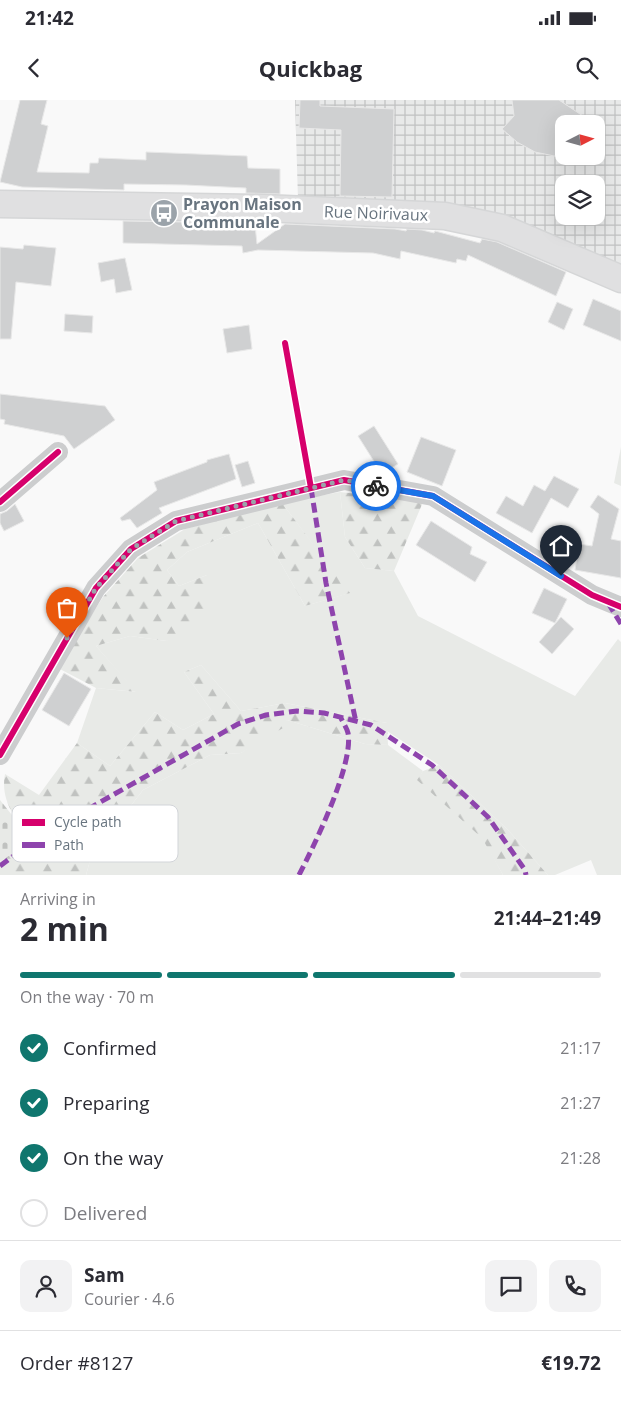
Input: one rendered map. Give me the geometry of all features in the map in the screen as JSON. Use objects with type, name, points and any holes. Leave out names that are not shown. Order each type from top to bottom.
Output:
[{"type":"main road","name":"Rue Noirivaux","points":[[0,204],[263,208],[445,216],[502,228],[621,279]]},
{"type":"street","points":[[0,502],[58,452]]},
{"type":"street","points":[[0,755],[96,588],[131,549],[176,521],[327,484],[344,480],[433,496],[592,595],[621,607]]},
{"type":"shaded area","points":[[295,100],[621,100],[621,272],[469,208],[298,200]]},
{"type":"green space","points":[[621,447],[621,486],[614,483]]},
{"type":"green space","points":[[340,492],[345,537],[365,568],[394,571],[418,616],[575,696],[618,639],[621,642],[621,875],[597,875],[591,860],[555,875],[548,875],[507,829],[439,765],[387,731],[387,723],[285,703],[241,711],[201,665],[184,672],[214,714],[183,730],[155,712],[110,766],[77,743],[96,688],[136,692],[96,646],[130,636],[167,641],[207,575],[179,586],[167,570],[187,552],[258,523],[305,606],[349,593],[282,503]]},
{"type":"green space","points":[[340,492],[423,502],[394,571],[365,568],[345,537]]},
{"type":"green space","points":[[282,503],[350,593],[305,606],[258,523],[187,552],[167,570],[179,586],[207,575],[206,622],[167,641],[130,636],[96,646],[137,692],[96,688],[58,668],[103,597],[138,558],[185,529]]},
{"type":"green space","points":[[201,665],[241,711],[285,703],[387,723],[388,745],[365,744],[287,720],[283,728],[241,753],[210,755],[143,790],[131,805],[12,805],[12,812],[5,792],[5,774],[39,795],[77,743],[110,766],[155,712],[183,730],[214,714],[184,672]]},
{"type":"green space","points":[[287,720],[365,744],[388,745],[423,771],[418,780],[483,838],[503,875],[86,875],[90,862],[178,862],[178,805],[131,805],[143,790],[210,755],[241,753]]},
{"type":"green space","points":[[439,765],[507,829],[548,875],[503,875],[482,838],[417,780],[423,771]]},
{"type":"green space","points":[[0,800],[12,815],[12,853],[0,862]]},
{"type":"green space","points":[[12,853],[12,862],[90,862],[86,875],[0,875],[0,862]]},
{"type":"building","points":[[20,100],[47,100],[41,124],[48,126],[37,172],[89,173],[90,163],[98,163],[99,158],[146,160],[146,152],[247,156],[248,168],[280,169],[280,194],[246,193],[246,188],[186,185],[124,184],[124,190],[22,187],[0,182]]},
{"type":"building","points":[[300,100],[320,100],[320,106],[394,109],[392,197],[340,196],[341,130],[299,128]]},
{"type":"building","points":[[512,100],[559,100],[582,115],[555,115],[555,156],[535,152],[517,142],[502,129],[514,116]]},
{"type":"building","points":[[123,221],[241,223],[241,227],[255,225],[257,244],[285,224],[406,231],[407,229],[434,233],[435,231],[480,243],[482,239],[497,242],[566,272],[556,296],[468,255],[466,261],[457,259],[456,263],[401,251],[400,259],[373,253],[258,250],[243,253],[242,246],[123,243]]},
{"type":"building","points":[[24,245],[56,248],[51,286],[16,282],[11,339],[0,339],[0,247],[23,249]]},
{"type":"building","points":[[125,258],[132,290],[116,293],[114,279],[101,282],[98,263]]},
{"type":"building","points":[[593,299],[621,311],[621,341],[583,325]]},
{"type":"building","points":[[557,302],[573,309],[564,330],[548,322]]},
{"type":"building","points":[[65,314],[93,316],[92,333],[64,331]]},
{"type":"building","points":[[249,325],[252,349],[227,353],[223,329]]},
{"type":"building","points":[[0,394],[105,406],[115,420],[74,449],[64,436],[4,424],[5,420],[0,419]]},
{"type":"building","points":[[374,426],[398,464],[382,474],[358,436]]},
{"type":"building","points":[[421,437],[456,450],[442,486],[407,472]]},
{"type":"building","points":[[229,454],[236,479],[159,508],[162,513],[137,528],[130,519],[122,521],[120,518],[157,490],[154,482],[207,462],[207,460]]},
{"type":"building","points":[[248,461],[255,483],[242,487],[235,465]]},
{"type":"building","points":[[554,476],[579,489],[568,508],[551,498],[532,533],[496,513],[506,496],[523,506],[534,485],[545,491]]},
{"type":"building","points":[[598,495],[619,509],[611,539],[621,541],[621,578],[575,570],[579,544],[592,546],[599,514],[590,507]]},
{"type":"building","points":[[15,504],[24,521],[4,531],[0,523],[0,514]]},
{"type":"building","points":[[431,521],[472,547],[470,554],[487,562],[475,582],[416,545]]},
{"type":"building","points":[[544,588],[567,599],[555,623],[532,613]]},
{"type":"building","points":[[561,617],[574,629],[552,654],[539,642]]},
{"type":"building","points":[[64,673],[91,689],[69,726],[42,710]]},
{"type":"marked path","points":[[311,488],[326,583],[356,722]]},
{"type":"marked path","points":[[608,603],[621,624]]},
{"type":"marked path","points":[[95,805],[238,724],[266,715],[297,711],[324,713],[371,725],[432,765],[488,817],[525,870],[526,875]]},
{"type":"marked path","points":[[299,875],[331,805],[345,764],[348,733],[341,718]]},
{"type":"marked path","points":[[0,866],[12,857]]},
{"type":"cycle path","points":[[285,343],[311,488]]},
{"type":"cycle path","points":[[0,502],[58,452]]},
{"type":"cycle path","points":[[0,755],[96,588],[131,549],[176,521],[344,480],[433,496],[592,595],[621,607]]},
{"type":"way so far","points":[[67,638],[96,588],[131,549],[176,521],[344,480],[376,486]]},
{"type":"place","name":"Prayon Maison Communale","points":[[164,213]]},
{"type":"route","points":[[376,486],[433,496],[561,576]]}]
